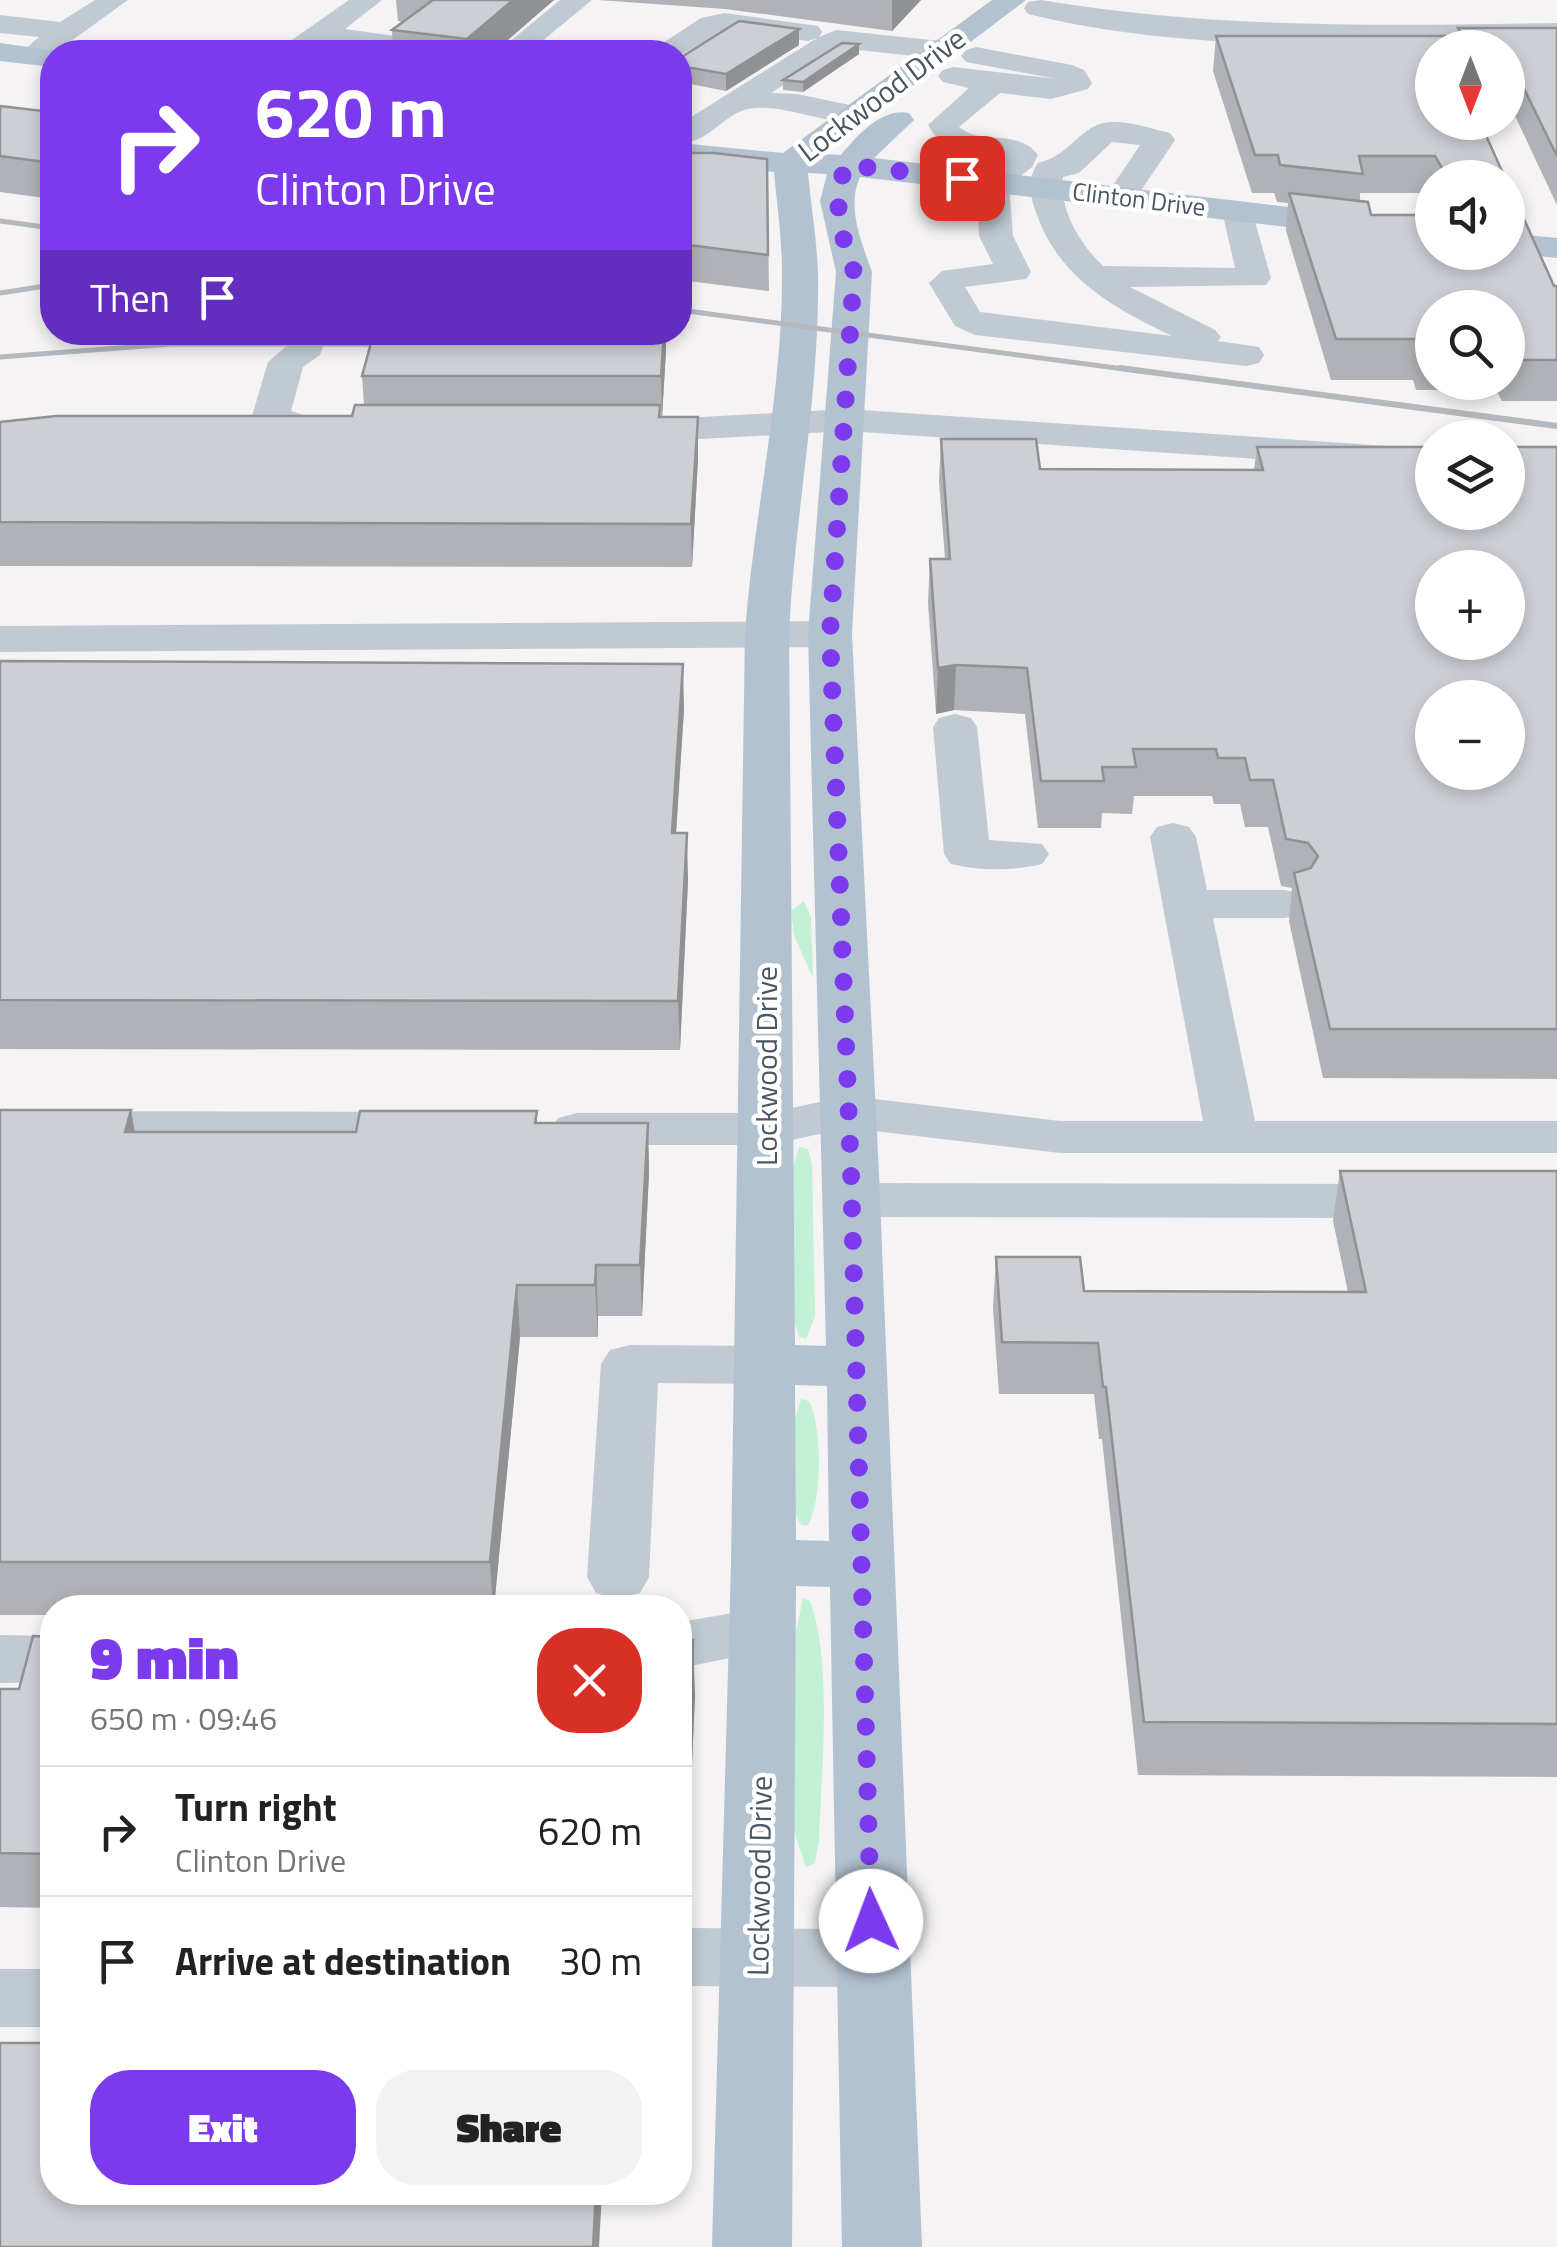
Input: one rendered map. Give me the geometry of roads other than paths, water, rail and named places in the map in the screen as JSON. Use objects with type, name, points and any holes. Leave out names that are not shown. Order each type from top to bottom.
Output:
[{"type":"main road","name":"Lockwood Drive","points":[[882,2247],[852,1200],[830,634],[854,272],[841,234],[837,188],[846,165],[957,61],[1026,3]]},
{"type":"main road","points":[[2,68],[40,53]]},
{"type":"main road","name":"Lockwood Drive","points":[[752,2247],[764,1563],[767,632],[790,419],[800,272],[796,158],[846,87],[886,89],[957,61]]},
{"type":"main road","points":[[2,68],[40,78]]},
{"type":"main road","name":"Clinton Drive","points":[[692,132],[796,158],[846,165],[1415,232]]},
{"type":"main road","points":[[1525,244],[1557,248]]},
{"type":"main road","points":[[765,1365],[856,1366]]},
{"type":"main road","points":[[764,1563],[861,1564]]},
{"type":"lane","points":[[62,40],[114,0]]},
{"type":"lane","points":[[310,40],[368,0]]},
{"type":"lane","points":[[526,40],[578,0]]},
{"type":"lane","points":[[1026,3],[1150,28],[1309,36],[1557,32]]},
{"type":"lane","points":[[684,40],[711,24],[725,22],[846,38],[957,61],[1062,71],[1074,76],[1078,83],[1051,90],[993,83],[957,61]]},
{"type":"lane","points":[[0,24],[40,44]]},
{"type":"lane","points":[[319,34],[368,40]]},
{"type":"lane","points":[[692,125],[734,104],[836,40],[846,38]]},
{"type":"lane","points":[[734,104],[797,103],[846,87],[887,45]]},
{"type":"lane","points":[[962,141],[943,126],[993,83]]},
{"type":"lane","points":[[1122,197],[1160,140],[1131,123],[1104,133],[1068,166],[1049,170],[1043,188],[1062,239],[1085,271],[1130,302],[1246,355],[975,324],[968,320],[946,283],[954,278],[1085,271],[1254,278],[1238,210]]},
{"type":"lane","points":[[892,126],[1020,151],[1021,160],[993,182],[996,236],[1014,272]]},
{"type":"lane","points":[[932,174],[962,141]]},
{"type":"lane","points":[[308,345],[286,362],[271,416],[317,432],[376,432]]},
{"type":"lane","points":[[594,432],[674,432],[790,419],[847,420],[1415,459]]},
{"type":"lane","points":[[0,639],[830,634]]},
{"type":"lane","points":[[955,727],[967,854],[1026,854]]},
{"type":"lane","points":[[1174,836],[1232,1136]]},
{"type":"lane","points":[[1186,904],[1285,904]]},
{"type":"lane","points":[[531,1128],[767,1129],[849,1112],[1060,1136],[1557,1136]]},
{"type":"lane","points":[[0,1128],[472,1128]]},
{"type":"lane","points":[[852,1200],[1458,1201]]},
{"type":"lane","points":[[618,1577],[630,1364],[765,1365]]},
{"type":"lane","points":[[692,1643],[763,1631]]},
{"type":"lane","points":[[0,1660],[40,1659]]},
{"type":"lane","points":[[692,1957],[874,1958]]},
{"type":"lane","points":[[0,1998],[40,1998]]},
{"type":"railway","points":[[0,221],[40,226]]},
{"type":"railway","points":[[0,293],[40,287]]},
{"type":"railway","points":[[692,312],[1139,371]]},
{"type":"railway","points":[[0,357],[159,345]]},
{"type":"railway","points":[[1120,368],[1557,426]]}]
